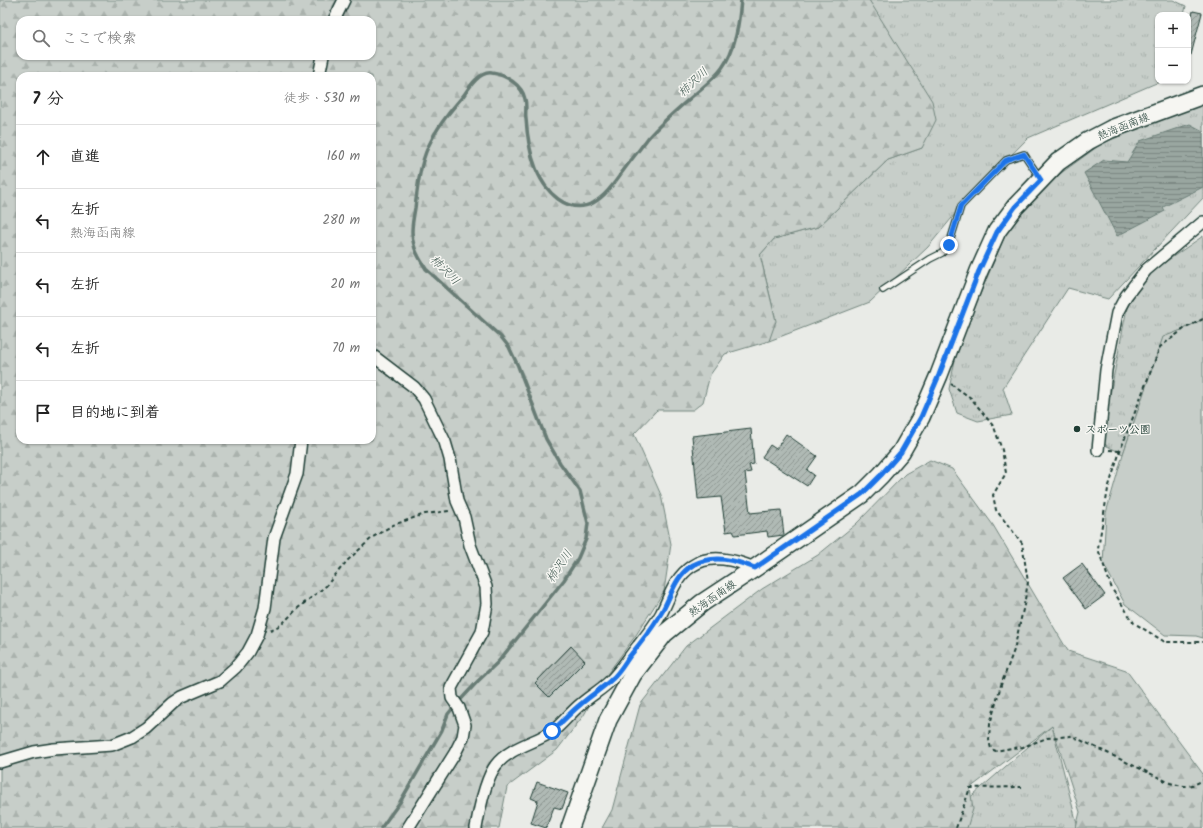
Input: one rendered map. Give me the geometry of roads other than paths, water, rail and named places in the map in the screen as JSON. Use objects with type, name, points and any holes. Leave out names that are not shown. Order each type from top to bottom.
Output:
[{"type":"main road","name":"熱海函南線","points":[[570,828],[608,720],[633,674],[664,634],[702,603],[862,494],[901,452],[921,417],[939,375],[979,271],[997,232],[1015,207],[1058,162],[1088,140],[1111,129],[1203,95]]},
{"type":"street","points":[[336,16],[344,0]]},
{"type":"street","points":[[320,72],[322,60]]},
{"type":"street","points":[[1098,450],[1106,370],[1117,313],[1126,296],[1146,270],[1203,222]]},
{"type":"street","points":[[376,358],[414,387],[424,399],[445,442],[450,459],[457,501],[464,517],[470,545],[486,587],[487,604],[482,632],[451,688],[452,698],[459,708],[464,725],[462,736],[452,759],[408,828]]},
{"type":"street","points":[[0,762],[34,752],[47,750],[112,745],[132,737],[146,728],[173,703],[191,692],[220,681],[236,667],[248,652],[257,635],[265,608],[274,538],[297,474],[301,444]]},
{"type":"street","points":[[476,828],[489,777],[496,764],[505,755],[552,731],[580,704],[613,679],[661,614],[670,593],[679,578],[692,566],[703,561],[720,559],[737,561],[755,568]]},
{"type":"lane","points":[[883,290],[930,259],[942,254],[949,245],[961,206],[1006,160],[1024,154],[1041,180]]},
{"type":"waterway","name":"柿沢川","points":[[381,828],[400,802],[442,730],[448,714],[478,681],[498,662],[564,580],[578,558],[586,539],[588,523],[580,491],[560,463],[546,439],[518,366],[509,347],[501,337],[426,269],[416,251],[412,236],[413,222],[420,172],[428,147],[442,122],[479,77],[488,73],[503,76],[508,78],[521,89],[526,101],[528,141],[534,163],[543,183],[550,192],[566,204],[575,206],[589,205],[602,197],[610,188],[653,132],[713,79],[722,68],[727,61],[734,44],[738,27],[741,0]]},
{"type":"place","name":"スポーツ公園","points":[[1077,429]]}]
